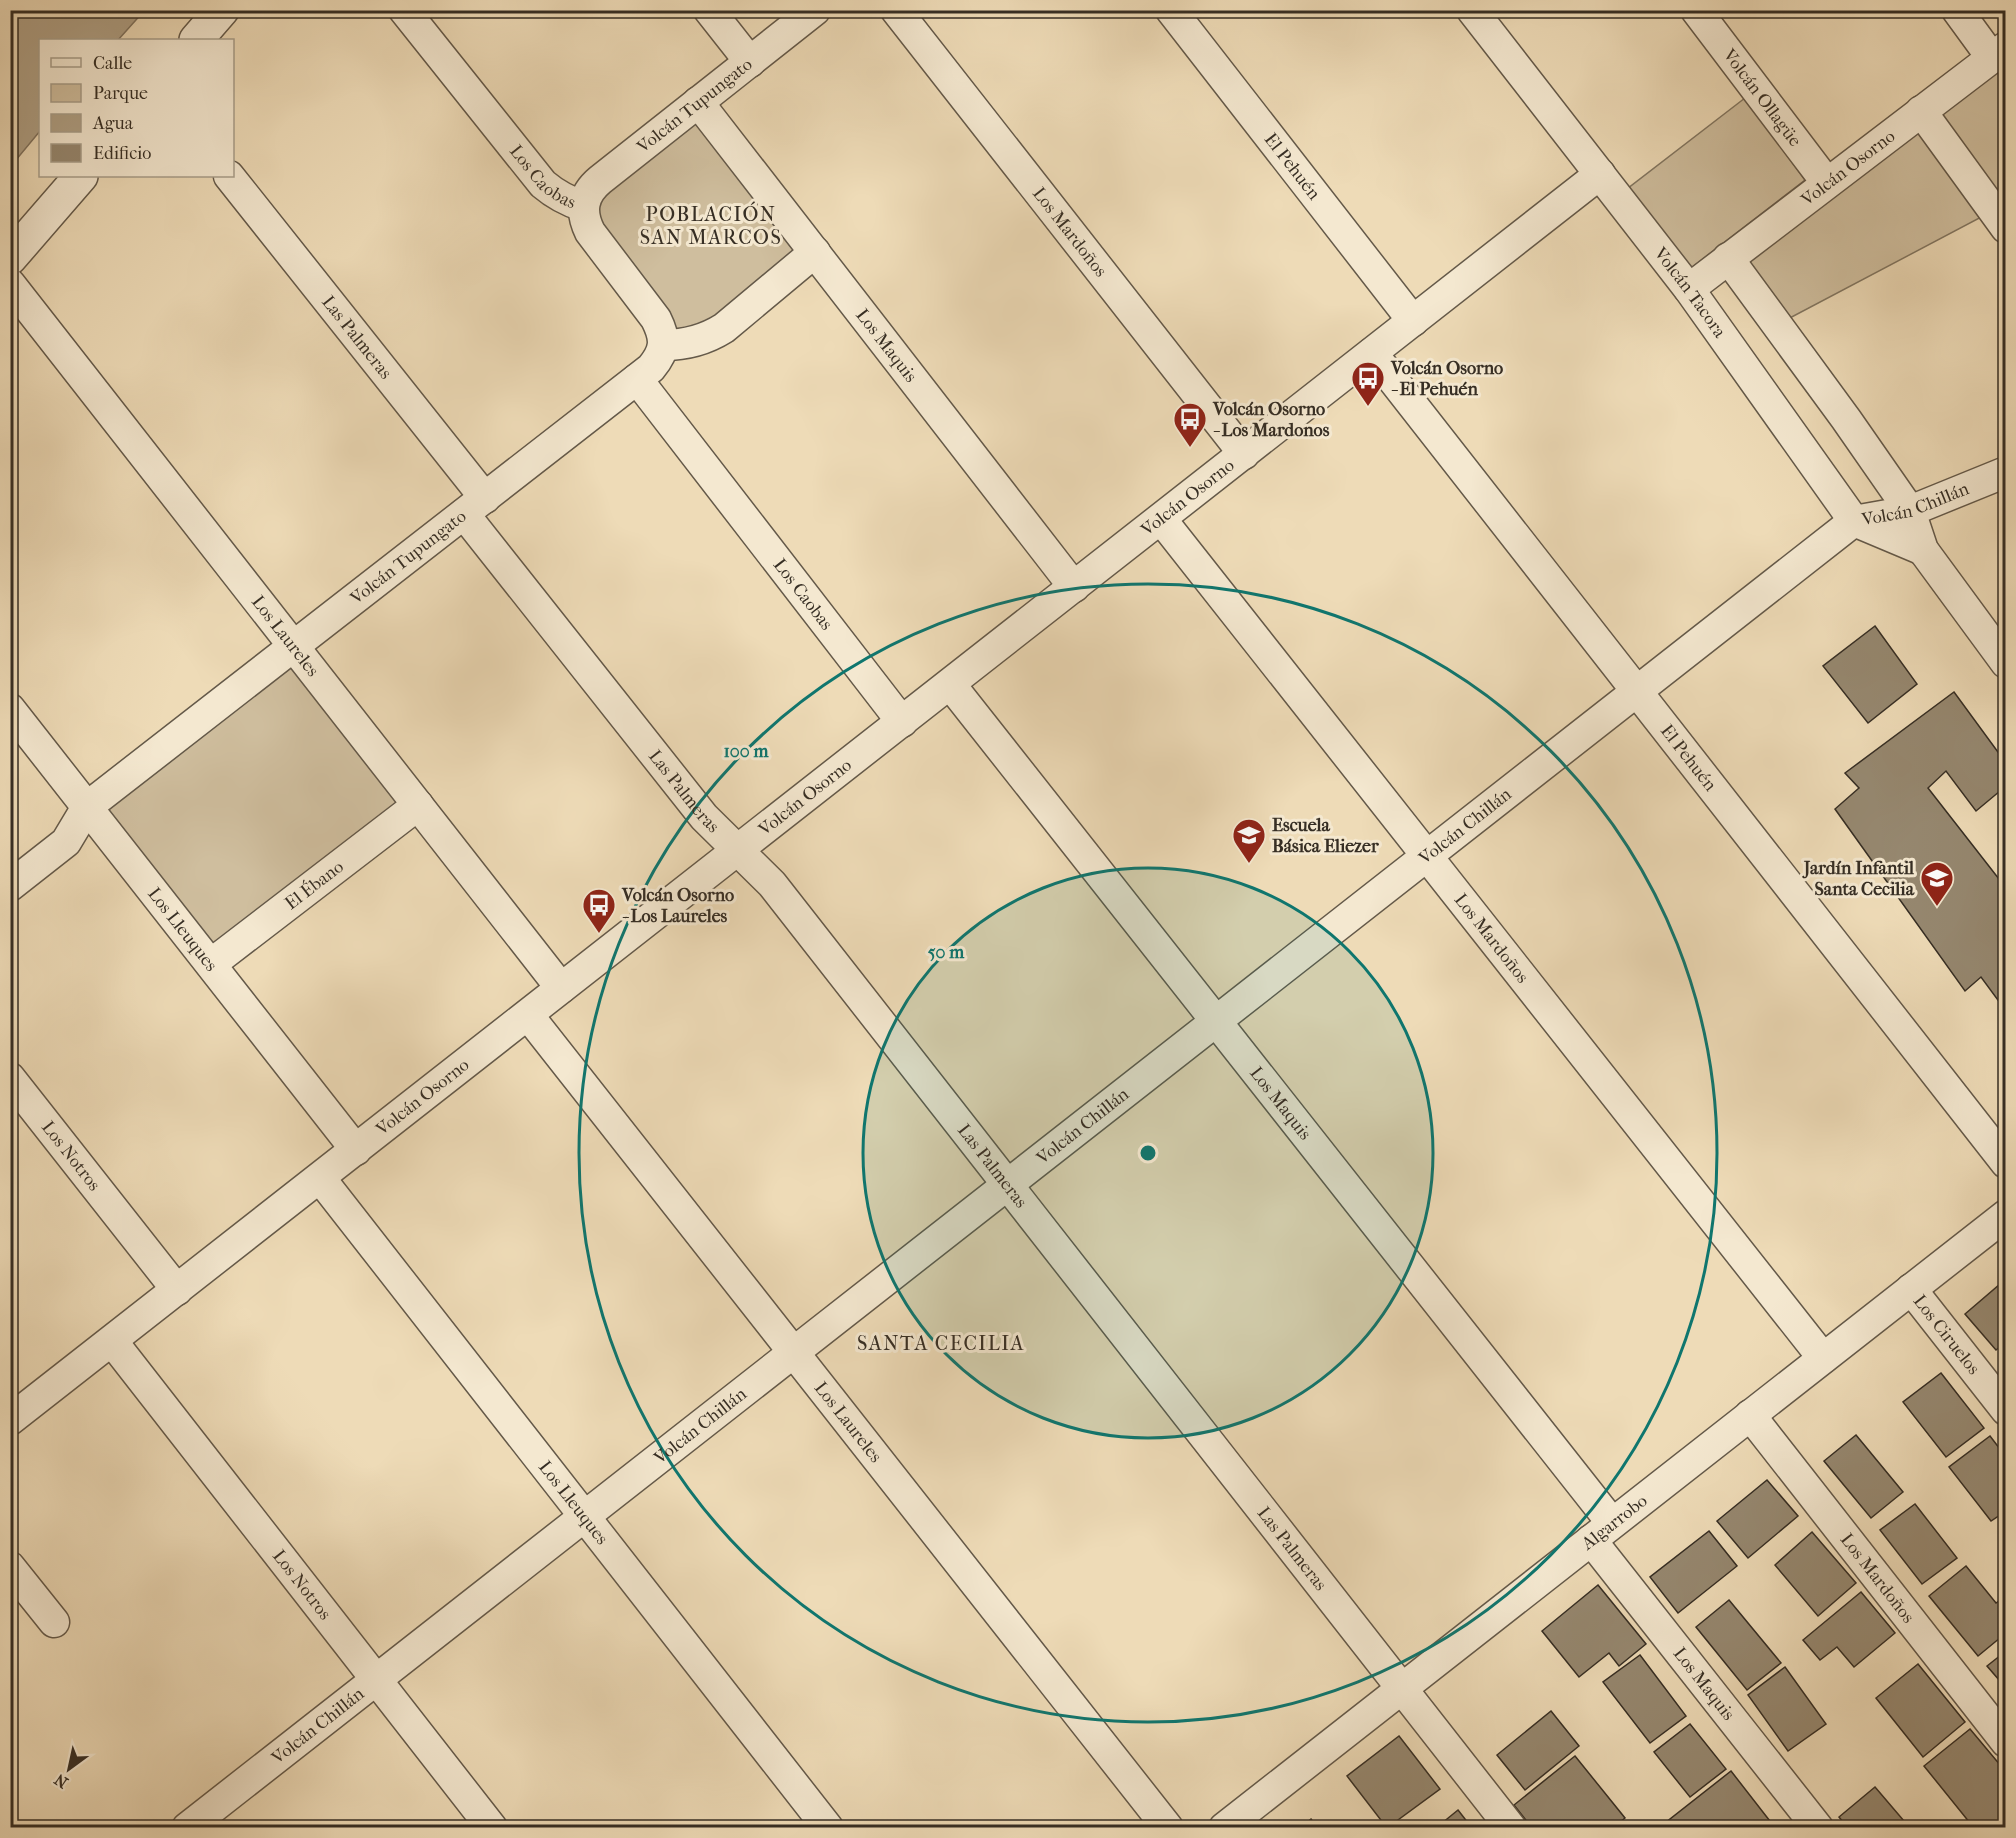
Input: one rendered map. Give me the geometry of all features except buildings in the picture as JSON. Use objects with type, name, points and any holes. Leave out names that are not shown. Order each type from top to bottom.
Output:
[{"type":"street","points":[[197,39],[222,10]]},
{"type":"street","name":"Los Caobas","points":[[404,10],[543,184],[568,201],[584,206],[584,220],[590,232],[656,319],[662,332],[664,345]]},
{"type":"street","points":[[709,10],[750,62]]},
{"type":"street","name":"Volcán Tupungato","points":[[584,206],[586,195],[591,187],[815,10]]},
{"type":"street","name":"Los Mardoños","points":[[897,10],[1244,454]]},
{"type":"street","name":"El Pehuén","points":[[1171,10],[1413,321]]},
{"type":"street","name":"Volcán Tacora","points":[[1472,10],[1689,289],[1854,521]]},
{"type":"street","name":"Volcán Ollagüe","points":[[1696,10],[1827,183]]},
{"type":"street","points":[[1957,10],[1999,53]]},
{"type":"street","name":"Volcán Osorno","points":[[1689,289],[1999,53]]},
{"type":"street","name":"Los Maquis","points":[[698,102],[1074,587]]},
{"type":"street","points":[[1921,111],[2006,228]]},
{"type":"street","name":"Volcán Osorno","points":[[10,1420],[1600,174]]},
{"type":"street","points":[[10,258],[80,177]]},
{"type":"street","name":"Las Palmeras","points":[[230,177],[704,817],[772,884],[1511,1827]]},
{"type":"street","points":[[664,345],[680,345],[711,336],[724,328],[815,252]]},
{"type":"street","points":[[1728,258],[1910,511],[1923,550],[2006,663]]},
{"type":"street","name":"Los Laureles","points":[[10,284],[561,988]]},
{"type":"street","name":"Volcán Tupungato","points":[[10,886],[66,842],[87,807],[637,380],[660,358],[664,345]]},
{"type":"street","name":"El Pehuén","points":[[1372,353],[2006,1163]]},
{"type":"street","name":"Los Caobas","points":[[637,380],[902,722]]},
{"type":"street","name":"Volcán Chillán","points":[[187,1827],[1854,521],[1910,511],[2006,472]]},
{"type":"street","name":"Los Mardoños","points":[[1161,519],[1823,1358]]},
{"type":"street","points":[[1854,521],[1923,550]]},
{"type":"street","name":"Los Maquis","points":[[950,684],[1216,1021],[1601,1532],[1818,1827]]},
{"type":"street","name":"Los Lleuques","points":[[10,709],[356,1150]]},
{"type":"street","name":"El Ébano","points":[[211,964],[418,805]]},
{"type":"street","name":"Los Laureles","points":[[528,1015],[1168,1827]]},
{"type":"street","name":"Los Notros","points":[[10,1078],[177,1290]]},
{"type":"street","name":"Los Lleuques","points":[[320,1178],[828,1827]]},
{"type":"street","name":"Algarrobo","points":[[1224,1827],[2006,1215]]},
{"type":"street","name":"Los Ciruelos","points":[[1911,1289],[2006,1410]]},
{"type":"street","name":"Los Notros","points":[[112,1341],[492,1827]]},
{"type":"street","name":"Los Mardoños","points":[[1750,1415],[2006,1742]]},
{"type":"street","points":[[10,1567],[54,1622]]},
{"type":"green space","points":[[2005,63],[2005,215],[1932,114]]},
{"type":"green space","points":[[1745,98],[1805,180],[1690,269],[1627,189]]},
{"type":"green space","points":[[698,107],[810,252],[682,340],[593,229],[589,198]]},
{"type":"green space","points":[[1921,120],[1987,214],[1786,320],[1738,259]]},
{"type":"green space","points":[[293,652],[413,805],[212,959],[92,808]]},
{"type":"water","points":[[11,10],[144,11],[119,39],[39,39],[39,132],[11,166]]},
{"type":"place","name":"Volcán Osorno - El Pehuén","points":[[1368,407]]},
{"type":"place","name":"Volcán Osorno - Los Mardonos","points":[[1190,448]]},
{"type":"place","name":"Escuela Básica Eliezer","points":[[1249,864]]},
{"type":"place","name":"Jardín Infantil Santa Cecilia","points":[[1937,907]]},
{"type":"place","name":"Volcán Osorno - Los Laureles","points":[[599,934]]},
{"type":"district","name":"POBLACIÓN SAN MARCOS","points":[[711,226]]},
{"type":"district","name":"SANTA CECILIA","points":[[941,1343]]}]
